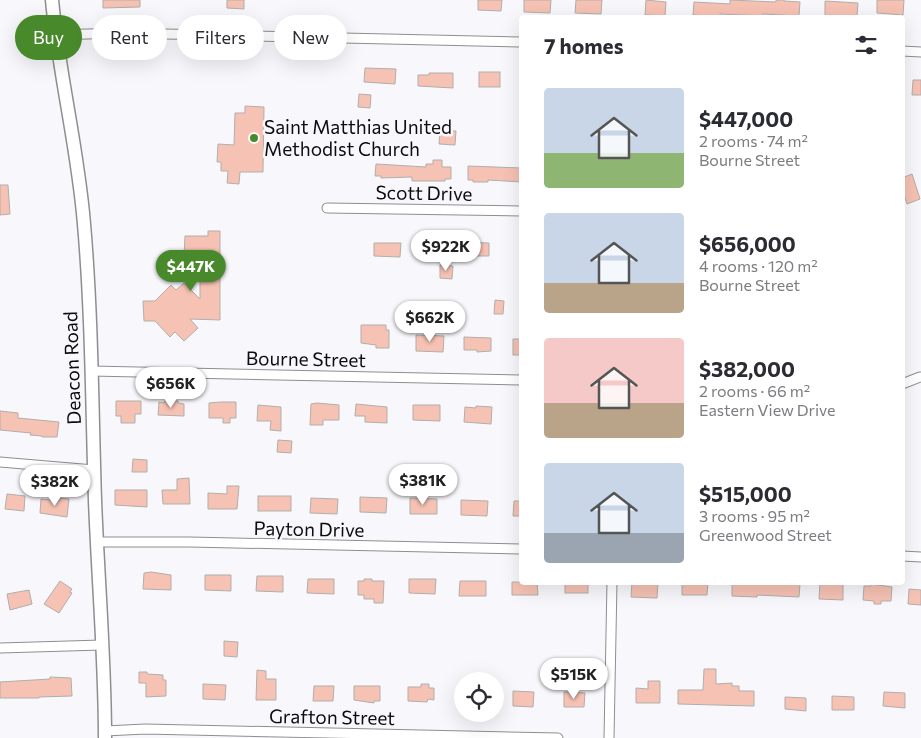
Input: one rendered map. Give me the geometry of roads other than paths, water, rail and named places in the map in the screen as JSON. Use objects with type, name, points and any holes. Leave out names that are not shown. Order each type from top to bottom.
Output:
[{"type":"main road","name":"Deacon Road","points":[[52,0],[53,15]]},
{"type":"main road","name":"Deacon Road","points":[[59,60],[80,178],[88,278],[96,542],[105,734]]},
{"type":"street","points":[[82,34],[120,33],[519,42]]},
{"type":"street","points":[[905,51],[921,52]]},
{"type":"street","name":"Scott Drive","points":[[327,208],[519,211]]},
{"type":"street","name":"Bourne Street","points":[[91,371],[519,380]]},
{"type":"street","points":[[905,383],[920,377]]},
{"type":"street","points":[[0,462],[94,470]]},
{"type":"street","name":"Payton Drive","points":[[96,542],[190,542],[519,549]]},
{"type":"street","points":[[905,556],[921,557]]},
{"type":"street","points":[[609,738],[612,585]]},
{"type":"street","points":[[0,648],[102,645]]},
{"type":"street","name":"Grafton Street","points":[[105,734],[145,729],[558,738]]},
{"type":"place","name":"Saint Matthias United Methodist Church","points":[[254,138]]}]
